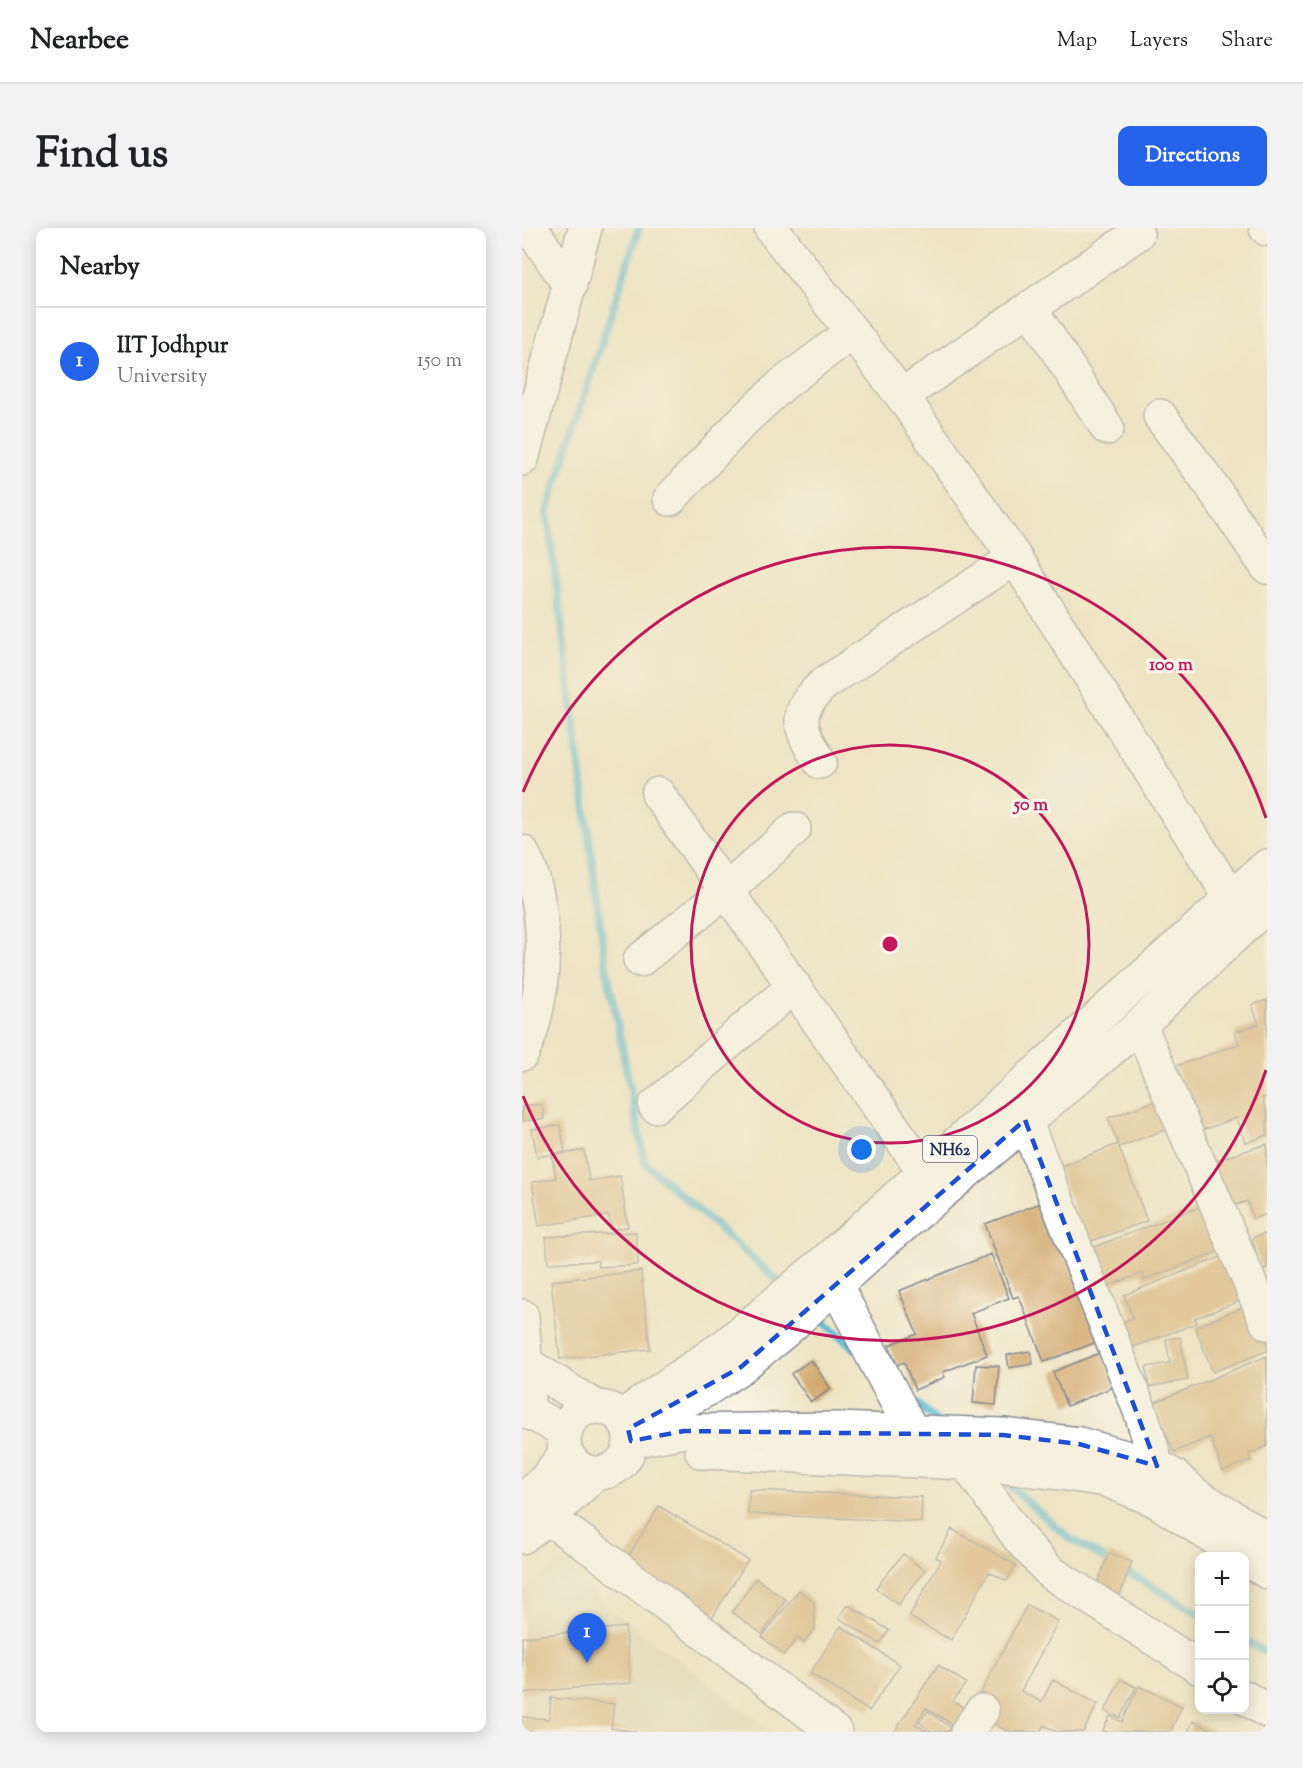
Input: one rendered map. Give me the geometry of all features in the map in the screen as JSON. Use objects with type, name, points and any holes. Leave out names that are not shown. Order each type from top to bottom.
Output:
[{"type":"main road","points":[[531,228],[570,286]]},
{"type":"main road","points":[[522,459],[585,228]]},
{"type":"main road","points":[[771,228],[902,396],[1015,558],[1231,898]]},
{"type":"main road","points":[[902,396],[1137,234]]},
{"type":"main road","points":[[1030,308],[1107,428]]},
{"type":"main road","points":[[670,499],[745,419],[783,384],[852,333]]},
{"type":"main road","points":[[1160,416],[1209,482],[1267,567]]},
{"type":"main road","points":[[820,762],[802,726],[803,713],[809,697],[825,683],[1015,558]]},
{"type":"main road","points":[[658,794],[924,1171]]},
{"type":"main road","points":[[640,960],[726,891],[794,829]]},
{"type":"main road","points":[[522,852],[528,863],[540,901],[542,943],[540,996],[527,1028]]},
{"type":"main road","name":"NH62","points":[[535,1510],[596,1473],[618,1466],[620,1430],[823,1263],[1267,866]]},
{"type":"main road","name":"NH62","points":[[620,1430],[706,1390],[741,1367],[784,1332],[835,1284],[1025,1120],[1140,1025],[1267,906]]},
{"type":"main road","points":[[655,1106],[794,986]]},
{"type":"main road","points":[[1140,1025],[1267,1323]]},
{"type":"main road","points":[[1025,1120],[1142,1416],[1157,1466]]},
{"type":"main road","points":[[835,1284],[1018,1538],[1050,1572],[1195,1665]]},
{"type":"main road","points":[[522,1316],[526,1411],[566,1441],[573,1462],[584,1470],[596,1473]]},
{"type":"main road","points":[[525,1362],[620,1430],[697,1451],[949,1444],[1003,1435],[1079,1444],[1157,1466],[1174,1476],[1195,1494],[1267,1539]]},
{"type":"main road","name":"NH62","points":[[522,1537],[546,1479],[566,1441],[572,1419],[583,1411],[620,1430]]},
{"type":"main road","points":[[620,1430],[835,1429],[949,1444],[1002,1466],[1106,1480],[1155,1500],[1235,1552]]},
{"type":"main road","points":[[535,1510],[608,1560],[835,1732]]},
{"type":"main road","points":[[1249,1561],[1267,1572]]},
{"type":"main road","points":[[1249,1699],[1267,1711]]},
{"type":"highlighted area","points":[[1025,1120],[1157,1466],[1079,1444],[1003,1435],[684,1431],[631,1441],[628,1429],[741,1367]]},
{"type":"shaded area","points":[[565,1558],[604,1604],[773,1732],[522,1732],[522,1593]]},
{"type":"building","points":[[1267,1000],[1267,1097],[1262,1098],[1267,1114],[1267,1135],[1246,1143],[1237,1118],[1199,1131],[1176,1066],[1239,1044],[1235,1032],[1259,1024],[1252,1005]]},
{"type":"building","points":[[1161,1099],[1172,1127],[1119,1147],[1147,1221],[1086,1243],[1058,1167],[1118,1144],[1108,1118]]},
{"type":"building","points":[[542,1104],[544,1119],[522,1121],[522,1106]]},
{"type":"building","points":[[560,1125],[565,1152],[537,1157],[532,1129]]},
{"type":"building","points":[[1267,1144],[1267,1214],[1253,1219],[1247,1201],[1228,1208],[1213,1161]]},
{"type":"building","points":[[584,1150],[589,1181],[620,1176],[628,1227],[611,1230],[609,1215],[539,1226],[532,1182],[556,1178],[552,1156]]},
{"type":"building","points":[[1049,1200],[1102,1340],[1044,1362],[1019,1296],[1013,1298],[985,1224]]},
{"type":"building","points":[[1210,1203],[1227,1248],[1144,1280],[1142,1273],[1106,1287],[1091,1248]]},
{"type":"building","points":[[636,1232],[638,1265],[598,1267],[598,1261],[548,1263],[546,1237]]},
{"type":"building","points":[[1267,1233],[1267,1268],[1261,1269],[1252,1238]]},
{"type":"building","points":[[1231,1253],[1248,1298],[1195,1318],[1197,1323],[1131,1348],[1122,1322],[1133,1318],[1124,1295]]},
{"type":"building","points":[[991,1254],[1009,1298],[971,1313],[987,1355],[943,1372],[945,1377],[915,1390],[904,1362],[897,1365],[889,1345],[917,1334],[899,1291]]},
{"type":"building","points":[[641,1271],[650,1349],[560,1359],[551,1281]]},
{"type":"building","points":[[1251,1304],[1267,1343],[1267,1351],[1213,1372],[1195,1327]]},
{"type":"building","points":[[1180,1337],[1188,1380],[1149,1387],[1146,1367],[1170,1363],[1166,1339]]},
{"type":"building","points":[[1030,1351],[1033,1364],[1009,1368],[1007,1355]]},
{"type":"building","points":[[1102,1352],[1116,1386],[1067,1406],[1053,1372]]},
{"type":"building","points":[[1267,1356],[1267,1446],[1249,1454],[1251,1460],[1223,1471],[1210,1437],[1174,1452],[1153,1403]]},
{"type":"building","points":[[811,1360],[831,1389],[811,1402],[791,1374]]},
{"type":"building","points":[[976,1365],[999,1366],[996,1405],[973,1403]]},
{"type":"building","points":[[749,1490],[922,1497],[921,1522],[748,1514]]},
{"type":"building","points":[[659,1506],[748,1560],[712,1618],[623,1565]]},
{"type":"building","points":[[952,1529],[1016,1565],[1007,1581],[989,1572],[951,1640],[909,1617],[941,1560],[936,1557]]},
{"type":"building","points":[[1109,1553],[1132,1562],[1120,1595],[1096,1586]]},
{"type":"building","points":[[903,1554],[925,1571],[898,1605],[876,1588]]},
{"type":"building","points":[[756,1578],[786,1600],[762,1634],[732,1612]]},
{"type":"building","points":[[799,1590],[814,1602],[815,1629],[803,1643],[798,1638],[784,1655],[762,1637]]},
{"type":"building","points":[[848,1605],[889,1630],[880,1644],[839,1618]]},
{"type":"building","points":[[1027,1605],[1058,1621],[1021,1691],[1041,1702],[1053,1680],[1098,1704],[1083,1732],[1056,1732],[1044,1725],[1040,1732],[1009,1732],[986,1720],[979,1696]]},
{"type":"building","points":[[841,1626],[900,1665],[869,1711],[810,1673]]},
{"type":"building","points":[[625,1627],[631,1683],[522,1693],[522,1637]]},
{"type":"building","points":[[938,1665],[966,1683],[953,1701],[966,1709],[955,1726],[926,1708],[915,1724],[928,1732],[894,1732]]},
{"type":"building","points":[[1121,1679],[1136,1687],[1120,1718],[1105,1711]]},
{"type":"building","points":[[1139,1686],[1182,1706],[1170,1732],[1102,1732],[1110,1716],[1122,1722]]},
{"type":"building","points":[[551,1698],[614,1704],[611,1728],[636,1732],[522,1732],[522,1717],[549,1719]]},
{"type":"building","points":[[928,1711],[951,1728],[947,1732],[932,1732],[919,1722]]},
{"type":"building","points":[[1193,1721],[1216,1732],[1188,1732]]},
{"type":"waterway","points":[[639,228],[547,511],[605,961],[645,1163],[784,1286]]},
{"type":"waterway","points":[[814,1313],[854,1348]]},
{"type":"waterway","points":[[908,1396],[939,1423]]},
{"type":"waterway","points":[[1000,1478],[1069,1538],[1195,1611]]},
{"type":"waterway","points":[[1249,1643],[1267,1653]]},
{"type":"place","name":"IIT Jodhpur","points":[[587,1663]]}]
